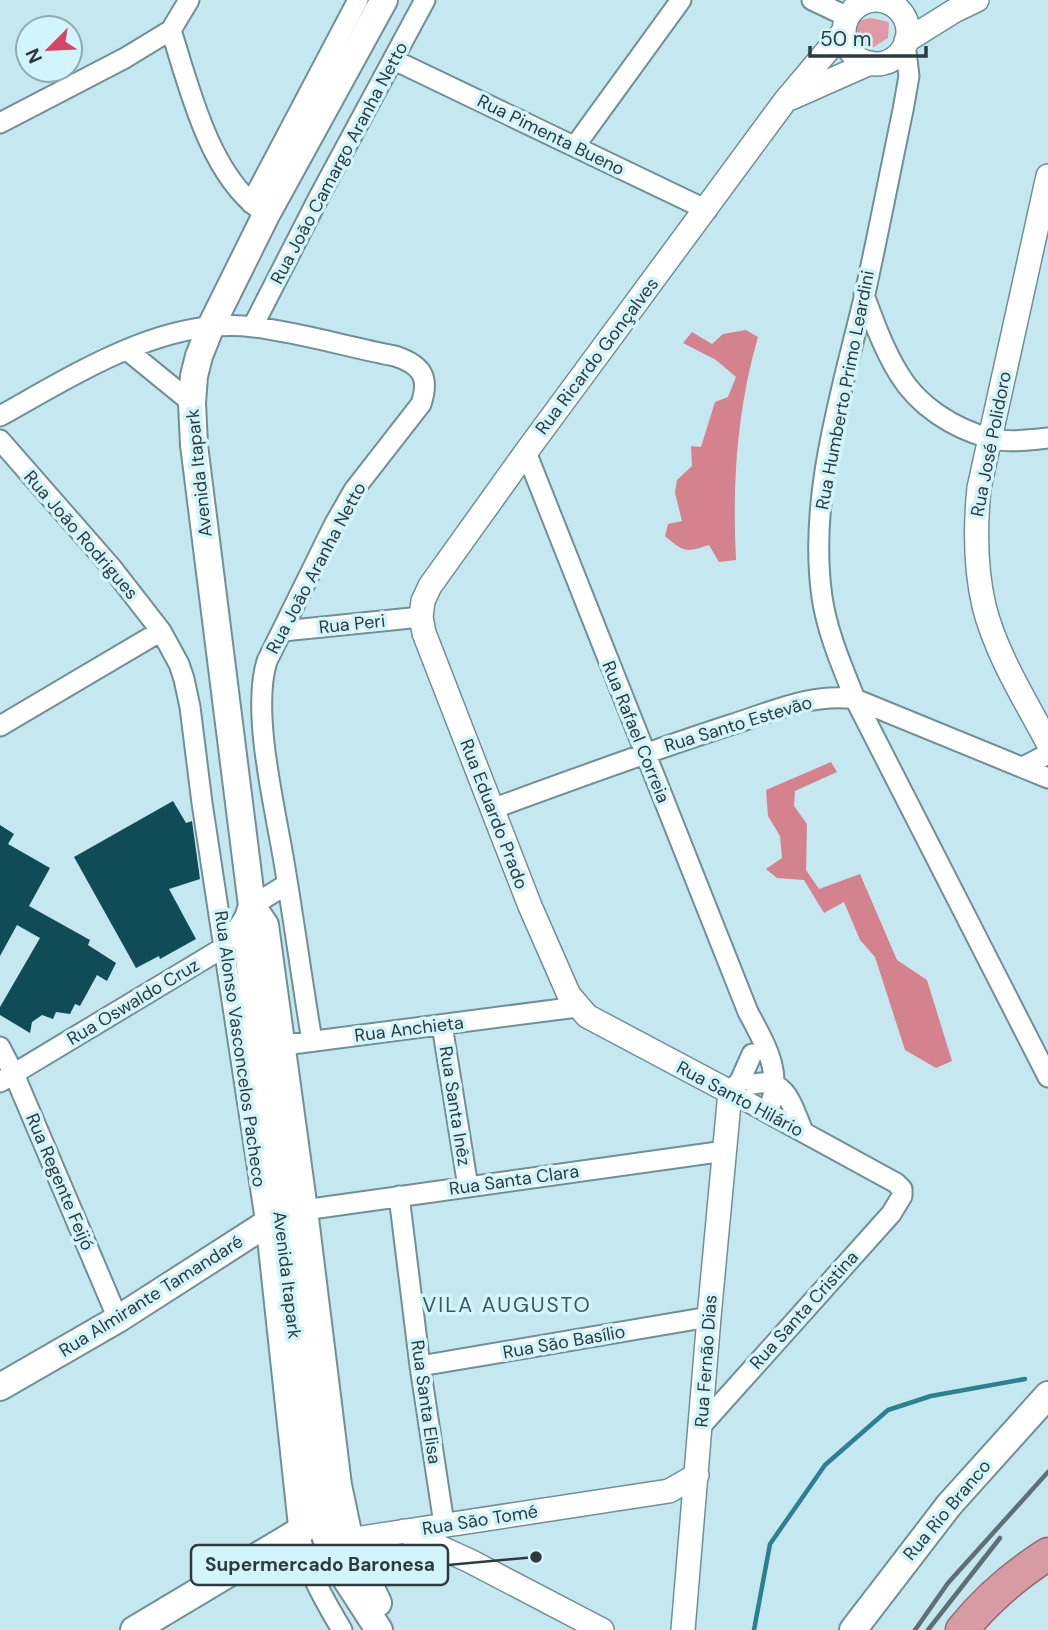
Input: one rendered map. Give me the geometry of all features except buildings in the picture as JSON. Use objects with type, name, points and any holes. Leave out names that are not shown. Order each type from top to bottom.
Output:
[{"type":"highway","points":[[961,1630],[999,1590],[1048,1554]]},
{"type":"highway","points":[[979,1630],[1016,1591],[1048,1569]]},
{"type":"main road","name":"Avenida Itapark","points":[[384,0],[258,209],[199,356],[192,402],[194,445],[252,906],[246,927],[283,1217],[308,1524],[343,1552],[390,1630]]},
{"type":"main road","name":"Avenida Itapark","points":[[283,1217],[292,1222],[299,1232],[317,1318],[338,1485],[343,1552],[379,1630]]},
{"type":"main road","name":"Rua Almirante Tamandaré","points":[[0,1387],[118,1319],[283,1217]]},
{"type":"main road","name":"Rua Rio Branco","points":[[853,1630],[949,1505],[1048,1395]]},
{"type":"main road","points":[[134,1630],[308,1524],[338,1485]]},
{"type":"street","points":[[0,123],[125,58],[171,30],[189,0]]},
{"type":"street","points":[[171,30],[215,154],[234,183],[258,209],[358,0]]},
{"type":"street","name":"Rua João Camargo Aranha Netto","points":[[253,327],[320,195],[425,0]]},
{"type":"street","points":[[575,146],[681,0]]},
{"type":"street","points":[[812,0],[849,15]]},
{"type":"street","points":[[903,41],[896,7],[880,0],[861,4],[849,15],[845,40],[854,55],[870,63],[879,64],[903,41],[977,0]]},
{"type":"street","name":"Rua Ricardo Gonçalves","points":[[421,617],[423,601],[430,586],[849,15]]},
{"type":"street","name":"Rua Humberto Primo Leardini","points":[[903,41],[909,76],[821,499],[818,533],[822,600],[831,635],[855,699],[1048,1077]]},
{"type":"street","name":"Rua Pimenta Bueno","points":[[394,60],[706,210]]},
{"type":"street","name":"Rua Ricardo Gonçalves","points":[[785,101],[870,63]]},
{"type":"street","name":"Rua José Polidoro","points":[[1048,176],[979,488],[975,527],[976,562],[985,607],[997,642],[1048,743]]},
{"type":"street","points":[[864,295],[898,374],[929,409],[991,439],[1048,438]]},
{"type":"street","name":"Rua João Aranha Netto","points":[[0,416],[127,350],[182,330],[211,326],[253,327],[410,360],[419,368],[425,385],[421,404],[354,490],[267,660],[262,676],[261,709],[270,778],[312,1041]]},
{"type":"street","points":[[127,350],[192,402]]},
{"type":"street","name":"Rua João Rodrigues","points":[[0,440],[112,568],[161,632]]},
{"type":"street","name":"Rua Rafael Correia","points":[[526,452],[748,1012],[767,1049],[776,1084]]},
{"type":"street","name":"Rua Peri","points":[[283,631],[421,617]]},
{"type":"street","name":"Rua Eduardo Prado","points":[[421,617],[430,650],[530,906],[576,1007]]},
{"type":"street","points":[[0,726],[161,632]]},
{"type":"street","name":"Rua Alonso Vasconcelos Pacheco","points":[[161,632],[179,664],[190,707],[202,803],[226,946],[261,1048]]},
{"type":"street","name":"Rua Santo Estevão","points":[[492,810],[644,753],[819,698],[839,696],[855,699],[1048,778]]},
{"type":"street","points":[[1023,767],[1048,754]]},
{"type":"street","name":"Rua Oswaldo Cruz","points":[[7,1078],[226,946],[252,906],[288,884]]},
{"type":"street","name":"Rua Anchieta","points":[[261,1048],[576,1007]]},
{"type":"street","name":"Rua Santo Hilário","points":[[576,1007],[587,1017],[619,1035],[744,1093],[768,1112],[896,1183],[903,1192]]},
{"type":"street","name":"Rua Rafael Correia","points":[[744,1093],[740,1081],[752,1054],[748,1012]]},
{"type":"street","name":"Rua Santa Inêz","points":[[442,1025],[468,1187]]},
{"type":"street","name":"Rua Regente Feijó","points":[[0,1047],[7,1078],[118,1319]]},
{"type":"street","points":[[744,1093],[764,1082],[776,1084],[788,1099],[803,1131]]},
{"type":"street","points":[[768,1112],[776,1084]]},
{"type":"street","name":"Rua Fernão Dias","points":[[683,1630],[725,1151],[744,1093]]},
{"type":"street","name":"Rua Santa Clara","points":[[283,1217],[399,1196],[725,1151]]},
{"type":"street","name":"Rua Santa Cristina","points":[[701,1426],[899,1204],[903,1192]]},
{"type":"street","name":"Rua Santa Elisa","points":[[399,1196],[420,1366],[444,1524]]},
{"type":"street","name":"Rua São Basílio","points":[[420,1366],[709,1317]]},
{"type":"street","name":"Rua São Tomé","points":[[343,1552],[404,1531],[669,1491],[697,1475]]},
{"type":"street","points":[[669,1491],[695,1507]]},
{"type":"street","points":[[470,1561],[461,1538],[462,1531],[475,1520]]},
{"type":"street","points":[[308,1524],[304,1557],[342,1630]]},
{"type":"street","points":[[404,1531],[470,1561],[602,1630]]},
{"type":"street","points":[[321,1594],[343,1552]]},
{"type":"shaded area","points":[[871,18],[889,22],[888,38],[872,48],[845,37],[844,31],[856,21]]},
{"type":"shaded area","points":[[746,330],[758,337],[745,392],[738,447],[736,560],[719,562],[709,545],[685,550],[665,536],[668,524],[682,521],[675,493],[677,480],[692,466],[691,446],[701,447],[715,402],[728,397],[736,377],[716,360],[683,343],[692,332],[712,344],[723,334]]},
{"type":"shaded area","points":[[831,762],[837,772],[795,791],[794,806],[807,824],[806,870],[819,889],[860,874],[897,960],[927,980],[952,1061],[936,1068],[905,1050],[875,957],[860,940],[844,902],[824,913],[804,880],[777,878],[766,869],[782,858],[780,836],[768,816],[766,790]]},
{"type":"waterway","points":[[754,1630],[770,1544],[825,1465],[888,1410],[931,1396],[1025,1379]]},
{"type":"railway","points":[[915,1630],[948,1583],[1048,1472]]},
{"type":"railway","points":[[928,1630],[1000,1538]]},
{"type":"place","name":"Supermercado Baronesa","points":[[536,1557]]},
{"type":"district","name":"VILA AUGUSTO","points":[[507,1305]]}]
